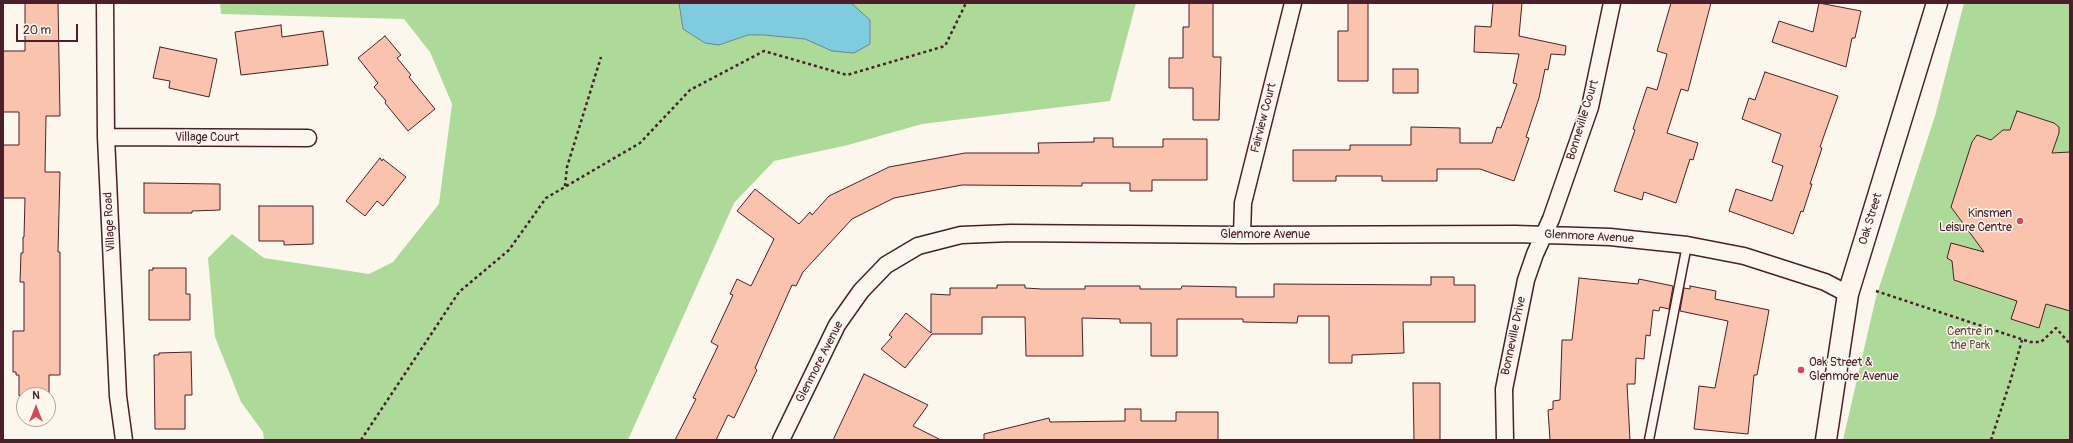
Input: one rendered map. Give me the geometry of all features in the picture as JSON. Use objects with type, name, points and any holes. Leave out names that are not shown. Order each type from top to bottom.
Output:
[{"type":"street","name":"Village Road","points":[[105,3],[106,137],[118,396],[124,440]]},
{"type":"street","name":"Fairview Court","points":[[1242,235],[1243,203],[1293,3]]},
{"type":"street","name":"Bonneville Court","points":[[1543,235],[1551,219],[1590,107],[1612,3]]},
{"type":"street","name":"Oak Street","points":[[1826,440],[1848,294],[1937,3]]},
{"type":"street","name":"Village Court","points":[[106,137],[308,138]]},
{"type":"street","name":"Glenmore Avenue","points":[[780,440],[837,325],[861,291],[886,265],[918,246],[961,235],[1004,233],[1543,235],[1610,237],[1687,245],[1744,256],[1825,282],[1848,294]]},
{"type":"street","name":"Bonneville Drive","points":[[1505,440],[1504,388],[1510,350],[1526,280],[1543,235]]},
{"type":"lane","points":[[1649,440],[1687,245]]},
{"type":"path","points":[[362,440],[459,292],[509,250],[546,198],[640,143],[690,90],[764,51],[847,75],[945,46],[966,3]]},
{"type":"path","points":[[565,187],[566,167],[601,57]]},
{"type":"path","points":[[1876,291],[2030,342],[2040,342],[2056,328],[2070,344]]},
{"type":"path","points":[[1991,440],[2022,340]]},
{"type":"green space","points":[[220,3],[1136,3],[1110,101],[922,124],[848,145],[774,161],[734,203],[628,440],[264,440],[263,432],[241,402],[215,337],[208,258],[232,234],[264,258],[369,274],[393,262],[439,204],[452,104],[430,52],[404,19],[221,14]]},
{"type":"green space","name":"Centre in the Park","points":[[1964,3],[2070,3],[2070,440],[1843,440],[1876,297],[1935,116]]},
{"type":"water","points":[[679,3],[851,3],[870,20],[870,44],[854,53],[832,51],[805,39],[764,35],[748,35],[719,45],[705,43],[683,29]]},
{"type":"building","points":[[25,3],[58,3],[60,116],[46,116],[45,172],[60,172],[58,252],[60,252],[60,375],[49,375],[49,387],[19,387],[19,375],[16,375],[16,372],[13,372],[13,331],[24,331],[24,282],[20,282],[21,253],[23,253],[24,237],[25,198],[3,198],[3,145],[19,145],[19,112],[3,112],[3,51],[25,51]]},
{"type":"building","points":[[1189,3],[1213,3],[1213,57],[1221,57],[1219,120],[1193,120],[1193,88],[1169,88],[1169,58],[1183,58],[1183,27],[1189,27]]},
{"type":"building","points":[[1348,3],[1368,3],[1368,81],[1338,81],[1338,31],[1348,31]]},
{"type":"building","points":[[1493,3],[1522,3],[1519,36],[1566,46],[1565,55],[1551,54],[1548,70],[1545,69],[1539,98],[1526,137],[1529,138],[1514,181],[1480,169],[1437,169],[1437,181],[1382,181],[1382,176],[1336,176],[1336,181],[1293,181],[1293,150],[1350,150],[1350,145],[1411,145],[1411,127],[1460,128],[1460,143],[1492,143],[1497,127],[1501,128],[1517,84],[1513,83],[1519,54],[1474,52],[1475,26],[1491,27]]},
{"type":"building","points":[[1671,3],[1711,3],[1688,91],[1681,89],[1667,133],[1698,143],[1693,160],[1690,159],[1676,203],[1644,192],[1642,200],[1614,191],[1635,130],[1633,129],[1647,87],[1657,90],[1667,54],[1657,51]]},
{"type":"building","points":[[1819,3],[1861,11],[1855,38],[1852,38],[1846,67],[1772,42],[1779,21],[1813,32]]},
{"type":"building","points":[[281,25],[282,37],[323,31],[328,65],[241,75],[235,32]]},
{"type":"building","points":[[385,36],[401,55],[397,58],[411,75],[409,77],[435,109],[408,131],[374,87],[378,83],[358,58]]},
{"type":"building","points":[[160,47],[217,59],[209,97],[169,88],[170,81],[153,78]]},
{"type":"building","points":[[1393,69],[1418,69],[1418,93],[1393,93]]},
{"type":"building","points":[[1765,72],[1838,96],[1820,147],[1822,148],[1810,184],[1812,184],[1803,212],[1801,211],[1793,234],[1729,211],[1736,189],[1772,201],[1783,166],[1772,162],[1781,134],[1742,119],[1749,98],[1755,100]]},
{"type":"building","name":"Kinsmen Leisure Centre","points":[[2017,111],[2054,123],[2059,127],[2059,133],[2052,153],[2070,152],[2070,311],[2046,304],[2039,328],[2011,319],[2017,301],[1954,280],[1952,261],[1947,258],[1951,243],[1984,252],[1951,207],[1972,142],[1977,135],[1991,140],[2003,130],[2010,130]]},
{"type":"building","points":[[1094,138],[1113,138],[1113,147],[1163,147],[1163,139],[1207,139],[1207,180],[1152,180],[1152,191],[1130,191],[1130,183],[1082,183],[1082,186],[962,185],[894,198],[852,219],[803,272],[796,286],[792,285],[755,368],[757,370],[734,418],[728,415],[716,440],[675,440],[696,399],[693,398],[718,346],[711,342],[733,295],[730,294],[737,279],[751,286],[774,239],[737,211],[755,189],[799,224],[810,212],[812,215],[829,196],[889,167],[965,153],[1039,153],[1038,143],[1094,142]]},
{"type":"building","points":[[380,158],[382,161],[383,159],[406,177],[383,206],[377,201],[365,216],[346,201]]},
{"type":"building","points":[[144,183],[220,184],[220,210],[192,211],[192,213],[144,213]]},
{"type":"building","points":[[259,206],[313,206],[313,244],[284,245],[284,241],[259,241]]},
{"type":"building","points":[[153,268],[186,268],[186,294],[190,294],[190,320],[149,320],[149,270],[153,270]]},
{"type":"building","points":[[1431,277],[1454,277],[1454,285],[1475,285],[1475,322],[1403,322],[1404,353],[1352,355],[1352,363],[1329,363],[1329,316],[1298,316],[1297,323],[1243,322],[1243,319],[1177,319],[1177,356],[1151,356],[1151,323],[1120,323],[1120,319],[1082,318],[1083,356],[1026,356],[1025,317],[982,317],[982,334],[932,334],[905,368],[881,349],[892,337],[889,335],[906,313],[931,333],[931,294],[950,295],[950,288],[997,288],[997,285],[1025,285],[1025,288],[1042,289],[1085,289],[1085,286],[1140,286],[1140,289],[1181,289],[1182,286],[1236,287],[1236,297],[1274,297],[1274,284],[1431,285]]},
{"type":"building","points":[[1579,278],[1638,284],[1639,279],[1673,286],[1669,309],[1660,307],[1659,311],[1653,310],[1650,336],[1646,335],[1644,359],[1636,358],[1635,384],[1627,384],[1630,440],[1550,440],[1548,410],[1553,409],[1553,401],[1560,400],[1562,340],[1572,340]]},
{"type":"building","points":[[1690,286],[1716,291],[1715,299],[1769,310],[1757,375],[1754,375],[1748,434],[1694,429],[1699,386],[1715,388],[1728,321],[1680,311],[1684,288],[1690,289]]},
{"type":"building","points":[[191,352],[192,395],[185,395],[185,429],[155,429],[154,355],[159,355],[159,353]]},
{"type":"building","points":[[864,374],[928,405],[913,426],[941,440],[833,440]]},
{"type":"building","points":[[1413,383],[1440,383],[1440,440],[1414,440]]},
{"type":"building","points":[[1125,409],[1141,409],[1141,421],[1176,421],[1176,412],[1218,412],[1218,440],[984,440],[984,434],[1049,418],[1050,422],[1125,421]]},
{"type":"place","name":"Kinsmen Leisure Centre","points":[[2020,221]]},
{"type":"place","name":"Oak Street & Glenmore Avenue","points":[[1801,370]]}]
